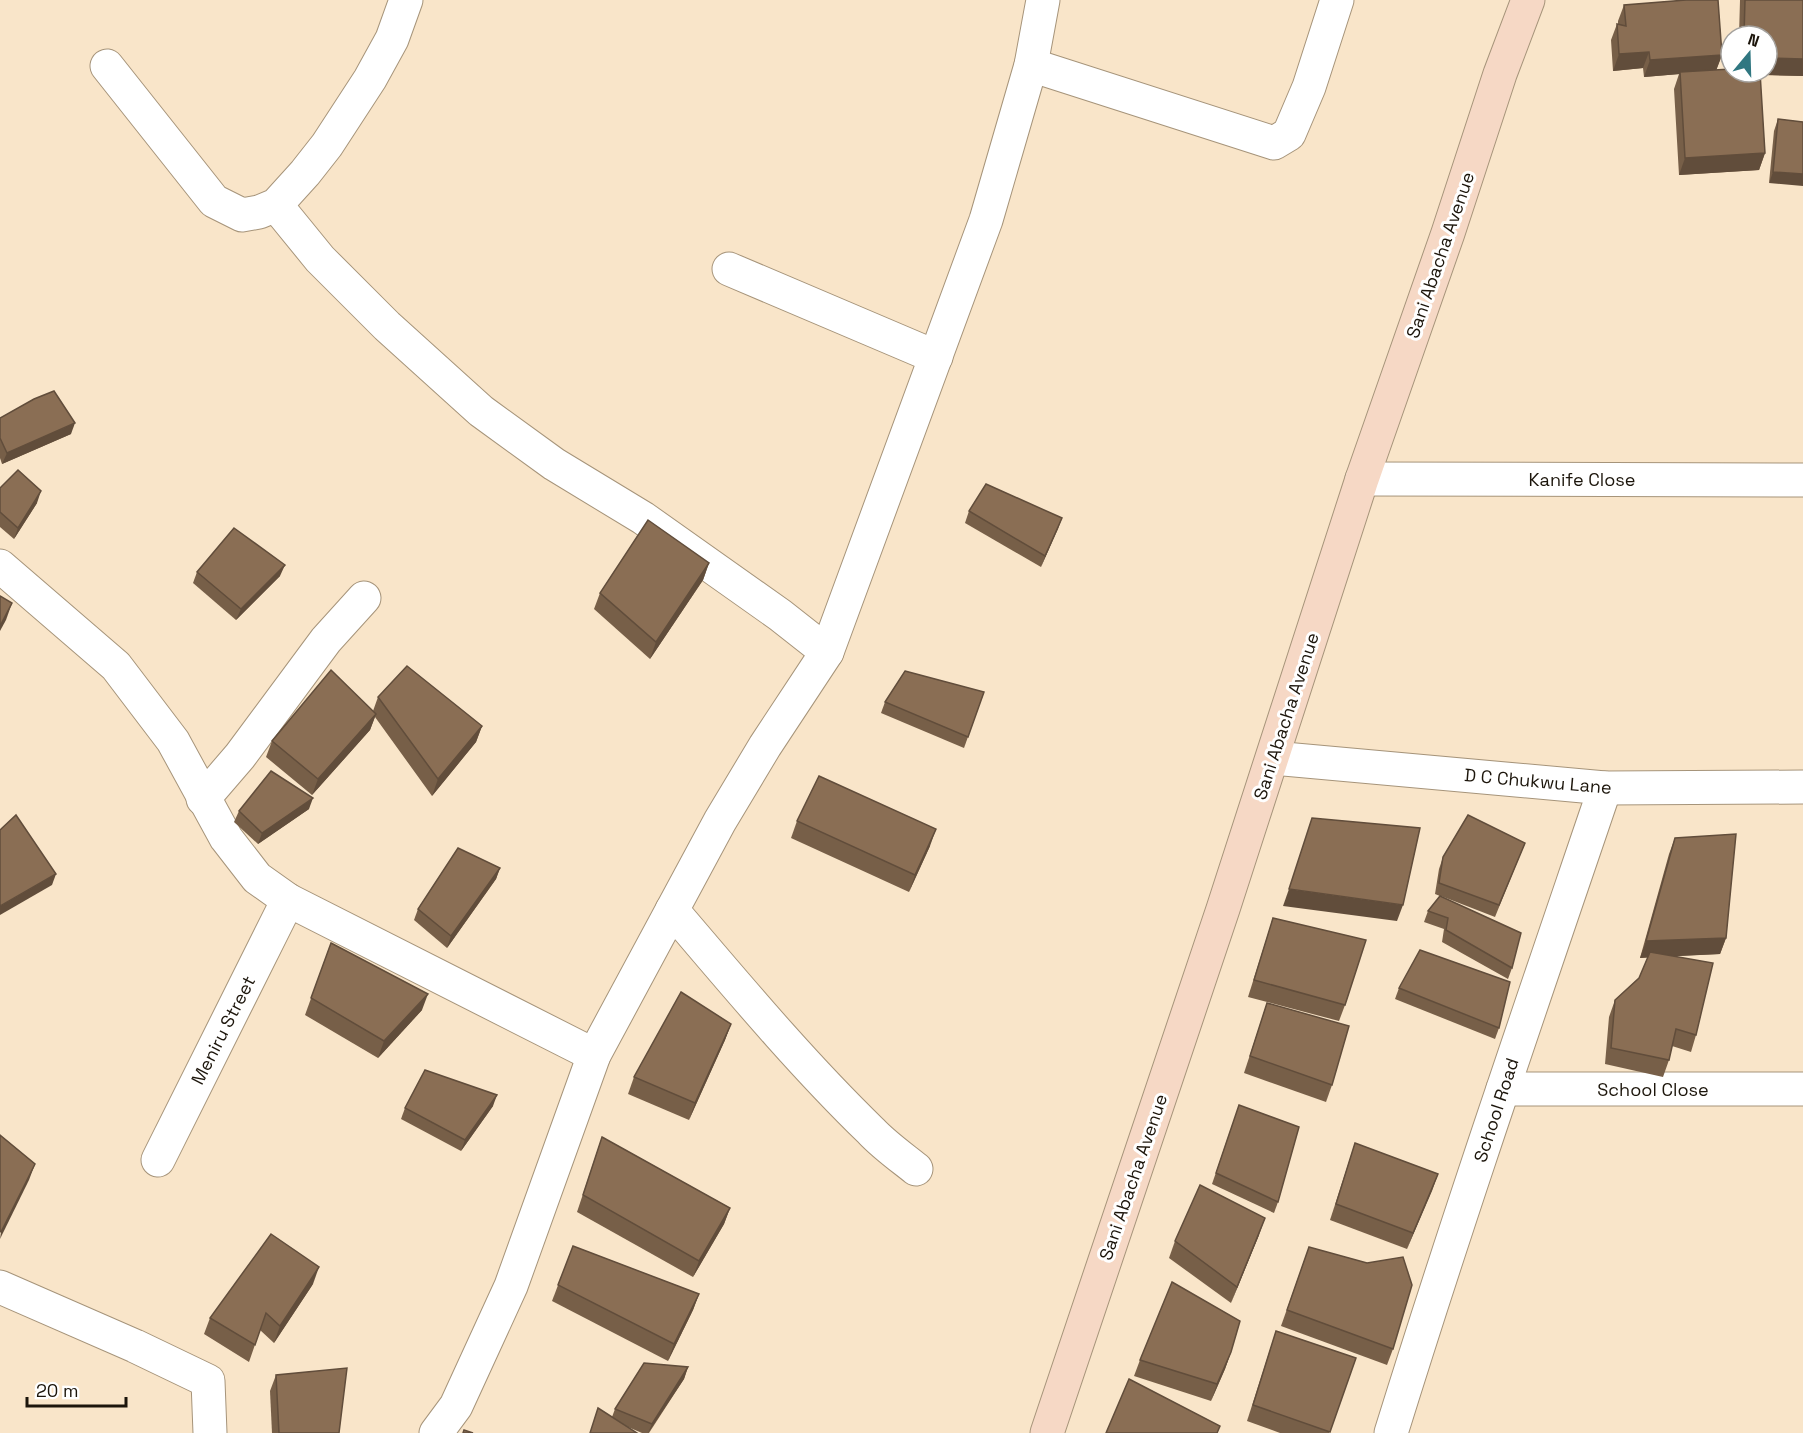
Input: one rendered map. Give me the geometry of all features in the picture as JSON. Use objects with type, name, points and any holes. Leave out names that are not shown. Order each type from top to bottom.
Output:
[{"type":"street","points":[[107,66],[214,201],[242,215],[259,212],[276,205],[327,145],[370,79],[392,39],[406,0]]},
{"type":"street","points":[[436,1433],[456,1406],[511,1286],[594,1055],[720,821],[765,746],[827,652],[986,220],[1031,65],[1043,0]]},
{"type":"street","points":[[1031,65],[1274,143],[1289,134],[1310,87],[1337,0]]},
{"type":"street","name":"Sani Abacha Avenue","points":[[1047,1433],[1211,947],[1362,478],[1448,233],[1500,74],[1528,0]]},
{"type":"street","points":[[276,205],[320,259],[387,326],[481,411],[554,464],[643,518],[827,652]]},
{"type":"street","points":[[729,269],[936,357]]},
{"type":"street","name":"Kanife Close","points":[[1362,478],[1803,480]]},
{"type":"street","points":[[0,566],[116,666],[173,741],[225,838],[257,878],[288,900],[594,1055]]},
{"type":"street","points":[[203,799],[240,756],[326,640],[364,598]]},
{"type":"street","name":"D C Chukwu Lane","points":[[1273,758],[1605,788],[1803,787]]},
{"type":"street","name":"School Road","points":[[1391,1433],[1503,1089],[1605,788]]},
{"type":"street","name":"Meniru Street","points":[[158,1160],[288,900]]},
{"type":"street","points":[[672,910],[737,986],[872,1133],[916,1169]]},
{"type":"street","name":"School Close","points":[[1503,1089],[1803,1089]]},
{"type":"street","points":[[0,1287],[135,1346],[208,1381],[210,1433]]},
{"type":"building","points":[[1718,0],[1719,55],[1650,60],[1649,52],[1619,54],[1617,24],[1626,26],[1624,5]]},
{"type":"building","points":[[1745,0],[1803,0],[1803,59],[1779,58],[1779,24],[1744,24]]},
{"type":"building","points":[[1719,70],[1719,84],[1761,84],[1765,153],[1685,158],[1680,72]]},
{"type":"building","points":[[1778,119],[1803,122],[1803,174],[1773,172]]},
{"type":"building","points":[[54,391],[75,423],[7,453],[0,438],[0,418]]},
{"type":"building","points":[[18,470],[41,491],[18,528],[0,512],[0,488]]},
{"type":"building","points":[[986,484],[1062,518],[1045,556],[969,511]]},
{"type":"building","points":[[648,520],[709,563],[656,642],[600,593]]},
{"type":"building","points":[[234,528],[285,565],[241,609],[197,572]]},
{"type":"building","points":[[0,596],[12,603],[0,626]]},
{"type":"building","points":[[407,666],[482,726],[438,779],[378,697]]},
{"type":"building","points":[[331,670],[376,714],[318,779],[272,741]]},
{"type":"building","points":[[905,671],[984,692],[968,737],[885,702]]},
{"type":"building","points":[[271,771],[313,798],[262,833],[239,811]]},
{"type":"building","points":[[819,776],[936,829],[915,875],[797,821]]},
{"type":"building","points":[[16,815],[56,874],[0,906],[0,830]]},
{"type":"building","points":[[1468,815],[1525,843],[1499,905],[1439,883],[1443,857]]},
{"type":"building","points":[[1312,818],[1420,828],[1403,905],[1289,889]]},
{"type":"building","points":[[1736,834],[1726,938],[1646,941],[1675,838]]},
{"type":"building","points":[[458,848],[500,868],[451,936],[418,909]]},
{"type":"building","points":[[1440,896],[1521,933],[1512,968],[1446,930],[1448,918],[1428,911]]},
{"type":"building","points":[[1273,918],[1366,940],[1345,1005],[1254,980]]},
{"type":"building","points":[[331,943],[428,994],[384,1041],[311,998]]},
{"type":"building","points":[[1420,950],[1510,982],[1499,1028],[1399,988]]},
{"type":"building","points":[[1650,952],[1713,963],[1696,1035],[1676,1029],[1669,1060],[1611,1048],[1615,1000],[1639,978]]},
{"type":"building","points":[[681,992],[731,1024],[695,1103],[634,1077]]},
{"type":"building","points":[[1267,1003],[1349,1026],[1332,1085],[1250,1056]]},
{"type":"building","points":[[425,1070],[497,1095],[465,1140],[405,1108]]},
{"type":"building","points":[[1239,1105],[1299,1127],[1278,1202],[1216,1173]]},
{"type":"building","points":[[0,1135],[35,1164],[1,1232],[0,1231]]},
{"type":"building","points":[[602,1137],[730,1208],[699,1261],[583,1195]]},
{"type":"building","points":[[1355,1143],[1438,1174],[1413,1233],[1336,1204]]},
{"type":"building","points":[[1200,1185],[1265,1218],[1237,1287],[1175,1241]]},
{"type":"building","points":[[271,1234],[319,1267],[280,1326],[266,1313],[255,1345],[210,1318]]},
{"type":"building","points":[[573,1246],[699,1294],[674,1344],[558,1285]]},
{"type":"building","points":[[1309,1247],[1367,1263],[1403,1257],[1412,1285],[1393,1349],[1287,1310]]},
{"type":"building","points":[[1172,1282],[1240,1321],[1231,1352],[1217,1384],[1140,1360]]},
{"type":"building","points":[[1276,1331],[1356,1358],[1330,1432],[1253,1405]]},
{"type":"building","points":[[644,1363],[688,1367],[652,1424],[615,1409]]},
{"type":"building","points":[[347,1368],[339,1433],[279,1433],[276,1375]]},
{"type":"building","points":[[1129,1379],[1220,1426],[1217,1433],[1106,1433]]},
{"type":"building","points":[[598,1408],[637,1433],[590,1433]]}]
